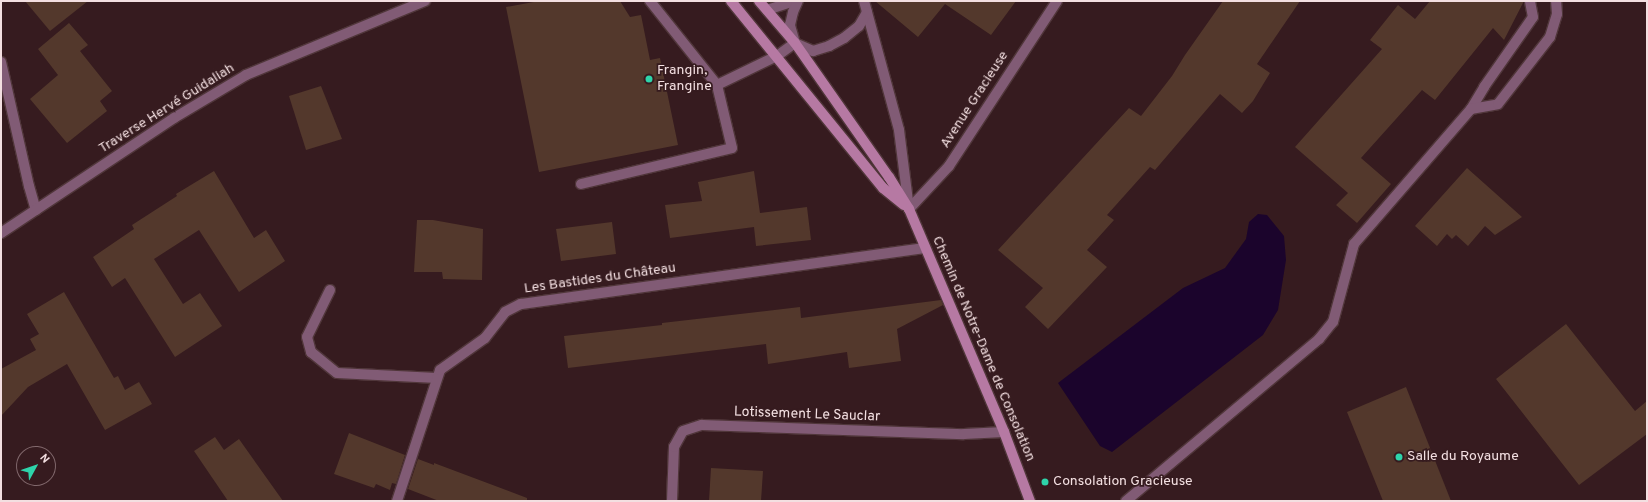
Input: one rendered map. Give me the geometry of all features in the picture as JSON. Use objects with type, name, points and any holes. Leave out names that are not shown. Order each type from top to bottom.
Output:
[{"type":"street","name":"Traverse Hervé Guidaliah","points":[[1,232],[174,118],[246,75],[425,1]]},
{"type":"street","points":[[581,184],[732,148],[717,85],[650,1]]},
{"type":"street","name":"Chemin de Notre-Dame de Consolation","points":[[731,1],[883,188],[909,208]]},
{"type":"street","name":"Chemin de Notre-Dame de Consolation","points":[[759,1],[795,43],[885,170],[909,208],[1004,432],[1030,501]]},
{"type":"street","points":[[767,10],[794,1]]},
{"type":"street","name":"Chemin de Notre-Dame de Consolation","points":[[795,43],[790,25],[793,12],[798,1]]},
{"type":"street","name":"Chemin de Notre-Dame de Consolation","points":[[864,1],[899,130],[909,208]]},
{"type":"street","name":"Avenue Gracieuse","points":[[909,208],[950,166],[1057,1]]},
{"type":"street","points":[[1126,501],[1320,339],[1333,322],[1354,244],[1471,109],[1484,87],[1533,16],[1530,1]]},
{"type":"street","points":[[1471,109],[1498,104],[1550,37],[1557,14],[1556,1]]},
{"type":"street","name":"Chemin de Notre-Dame de Consolation","points":[[795,43],[813,51],[829,46],[844,38],[860,26],[866,12]]},
{"type":"street","points":[[717,85],[777,56],[795,43]]},
{"type":"street","points":[[1,62],[29,186],[36,210]]},
{"type":"street","name":"Les Bastides du Château","points":[[397,501],[440,370],[485,338],[505,312],[521,304],[926,248]]},
{"type":"street","points":[[330,290],[307,337],[311,352],[337,374],[437,378]]},
{"type":"street","name":"Lotissement Le Sauclar","points":[[672,501],[674,447],[683,430],[702,425],[964,434],[1004,432]]},
{"type":"shaded area","points":[[1258,214],[1267,215],[1284,236],[1286,260],[1278,310],[1263,335],[1112,452],[1100,446],[1058,383],[1183,288],[1225,268],[1246,239],[1249,222]]},
{"type":"building","points":[[25,1],[88,1],[50,31]]},
{"type":"building","points":[[539,1],[620,1],[630,17],[641,15],[650,60],[660,58],[678,145],[539,172],[506,7]]},
{"type":"building","points":[[875,1],[1016,1],[991,35],[945,4],[918,37]]},
{"type":"building","points":[[1223,1],[1300,1],[1257,64],[1270,73],[1253,101],[1242,113],[1220,94],[1155,170],[1150,167],[1107,215],[1114,220],[1087,250],[1107,267],[1048,329],[1025,307],[1043,288],[998,250],[1129,108],[1141,116],[1172,76]]},
{"type":"building","points":[[1430,1],[1524,1],[1504,40],[1493,28],[1435,100],[1422,90],[1361,158],[1391,184],[1357,223],[1336,205],[1348,193],[1295,147],[1382,49],[1370,40],[1398,5],[1415,19]]},
{"type":"building","points":[[69,23],[88,45],[80,51],[112,91],[100,101],[107,111],[67,143],[30,99],[58,75],[38,49]]},
{"type":"building","points":[[321,86],[342,139],[306,150],[289,96]]},
{"type":"building","points":[[1467,168],[1522,217],[1495,235],[1485,226],[1468,246],[1456,235],[1452,239],[1447,234],[1437,246],[1415,226]]},
{"type":"building","points":[[214,171],[254,238],[266,230],[285,261],[239,292],[199,230],[154,259],[183,304],[200,293],[222,326],[175,357],[125,278],[112,287],[93,257],[134,229],[132,225],[177,196],[176,194]]},
{"type":"building","points":[[754,171],[760,213],[807,207],[811,240],[756,246],[754,227],[670,238],[665,205],[702,201],[698,182]]},
{"type":"building","points":[[417,220],[433,220],[483,229],[482,280],[443,279],[442,272],[414,272]]},
{"type":"building","points":[[612,222],[616,254],[561,261],[556,229]]},
{"type":"building","points":[[64,292],[114,378],[118,376],[125,390],[139,382],[152,404],[105,430],[67,364],[28,387],[1,416],[1,369],[36,350],[30,339],[39,334],[27,314]]},
{"type":"building","points":[[941,300],[943,305],[897,329],[901,361],[849,368],[847,352],[768,364],[766,344],[568,368],[564,336],[800,307],[801,318]]},
{"type":"building","points":[[1566,324],[1635,411],[1647,401],[1647,434],[1579,485],[1496,379]]},
{"type":"building","name":"Salle du Royaume","points":[[1406,387],[1451,501],[1383,501],[1347,412]]},
{"type":"building","points":[[349,433],[405,455],[396,484],[392,483],[390,490],[376,484],[374,488],[334,474]]},
{"type":"building","points":[[215,437],[224,450],[239,439],[283,501],[228,501],[194,451]]},
{"type":"building","points":[[418,459],[434,465],[434,463],[527,498],[527,501],[439,501],[408,489]]},
{"type":"building","points":[[711,468],[763,471],[761,501],[709,501]]},
{"type":"place","name":"Frangin, Frangine","points":[[649,79]]},
{"type":"place","name":"Salle du Royaume","points":[[1399,457]]},
{"type":"place","name":"Consolation Gracieuse","points":[[1045,482]]}]
